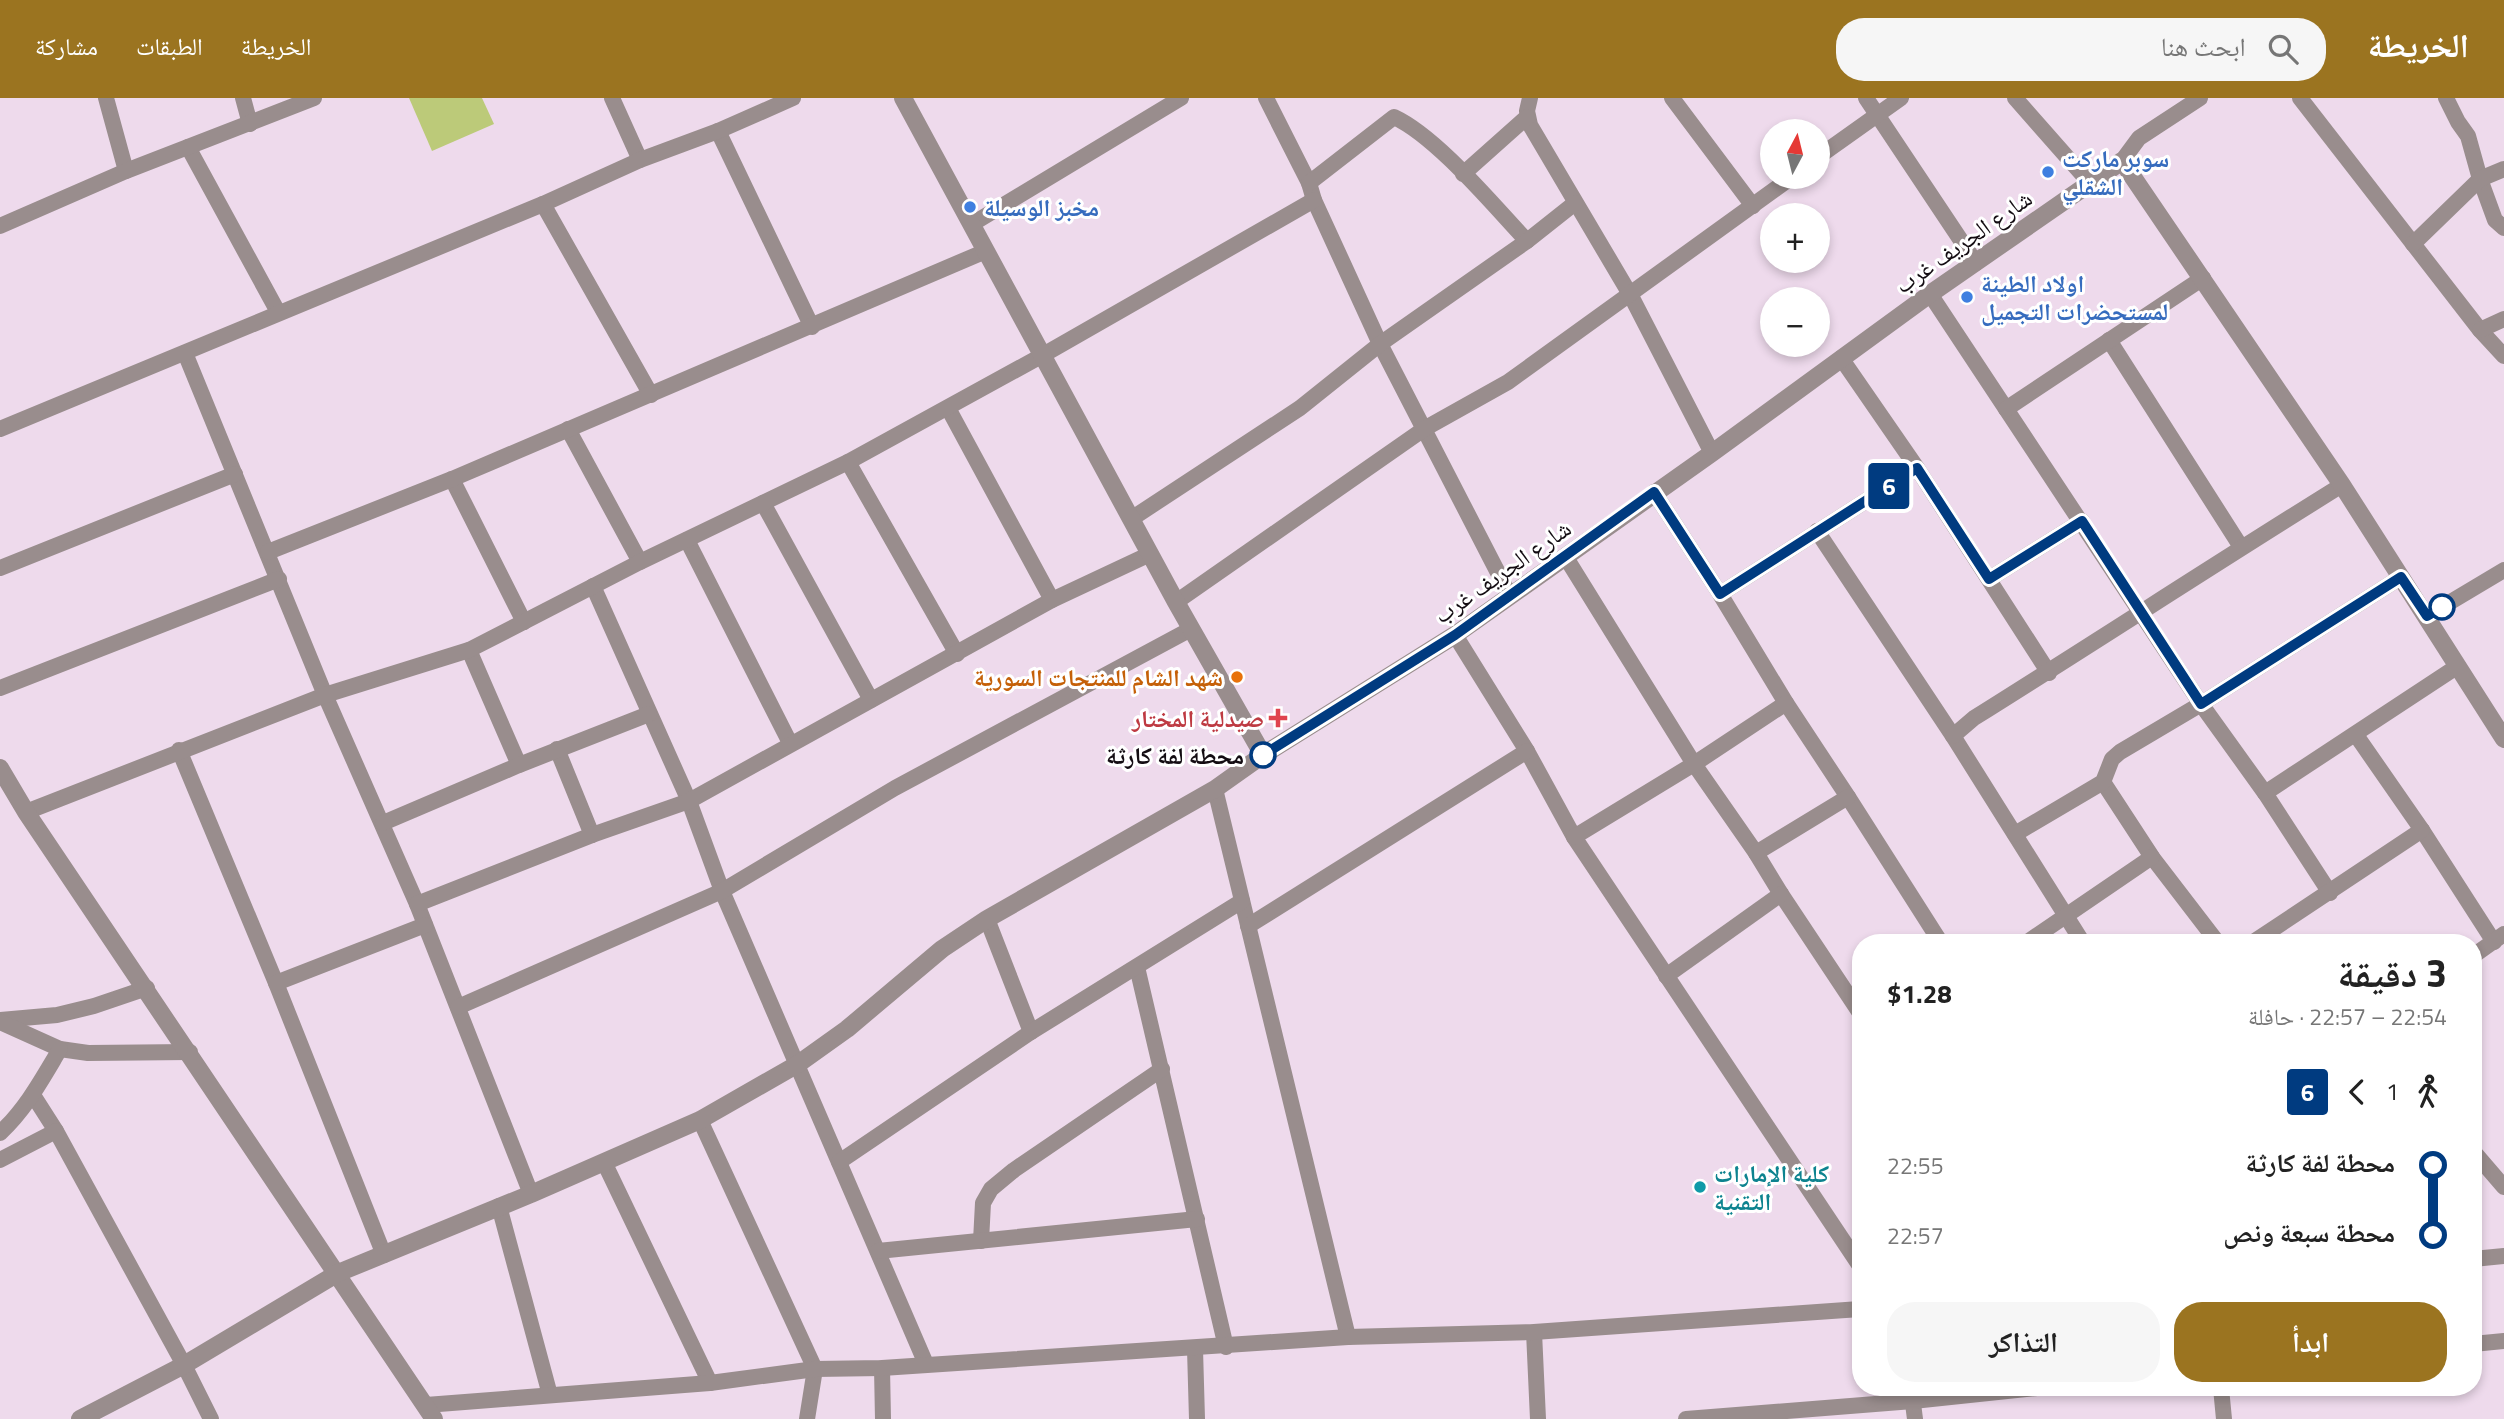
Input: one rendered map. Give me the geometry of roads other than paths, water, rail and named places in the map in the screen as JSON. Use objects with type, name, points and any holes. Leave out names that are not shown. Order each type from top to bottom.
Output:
[{"type":"street","points":[[106,98],[126,172]]},
{"type":"street","points":[[243,98],[250,124]]},
{"type":"street","points":[[0,226],[126,172],[314,98]]},
{"type":"street","points":[[612,98],[640,160]]},
{"type":"street","points":[[0,429],[793,98]]},
{"type":"street","points":[[903,98],[1176,602],[1263,755]]},
{"type":"street","points":[[972,224],[1181,98]]},
{"type":"street","points":[[1266,98],[1309,183],[1314,200],[1380,344],[1510,596]]},
{"type":"street","points":[[1530,98],[1527,117],[1631,296],[1712,453]]},
{"type":"street","points":[[1672,98],[1753,206]]},
{"type":"street","points":[[1866,98],[1976,263]]},
{"type":"street","points":[[1830,149],[1901,98]]},
{"type":"street","points":[[2015,98],[2089,182]]},
{"type":"street","points":[[2200,98],[2139,138],[2122,160],[2342,485],[2504,738]]},
{"type":"street","points":[[2300,98],[2480,330],[2504,356]]},
{"type":"street","points":[[2446,98],[2468,136],[2480,179],[2496,220],[2504,228]]},
{"type":"street","points":[[1309,183],[1394,117],[1410,125],[1463,174],[1527,241]]},
{"type":"street","points":[[1463,174],[1527,117]]},
{"type":"street","points":[[718,131],[812,327]]},
{"type":"street","points":[[188,147],[278,312]]},
{"type":"street","name":"شارع الجريف غرب","points":[[80,1419],[184,1365],[338,1273],[531,1194],[700,1120],[798,1064],[846,1029],[942,949],[987,919],[1215,789],[1263,755],[1455,635],[2122,160]]},
{"type":"street","points":[[2413,244],[2480,179],[2504,169]]},
{"type":"street","points":[[1176,602],[1424,429],[1508,382],[1631,296],[1776,189]]},
{"type":"street","points":[[26,812],[325,695],[469,650],[640,562],[848,462],[1043,355],[1314,200]]},
{"type":"street","points":[[1131,519],[1300,408],[1380,344],[1527,241],[1575,203]]},
{"type":"street","points":[[543,204],[651,395]]},
{"type":"street","points":[[268,552],[452,479],[986,251]]},
{"type":"street","points":[[2006,409],[2203,278]]},
{"type":"street","points":[[1930,295],[2201,704],[2265,793],[2330,893]]},
{"type":"street","points":[[2480,330],[2504,319]]},
{"type":"street","points":[[2109,340],[2241,547]]},
{"type":"street","points":[[186,353],[325,695],[417,904],[531,1194]]},
{"type":"street","points":[[1841,359],[1917,468],[2049,673]]},
{"type":"street","points":[[948,408],[1052,600]]},
{"type":"street","points":[[569,429],[640,562]]},
{"type":"street","points":[[848,462],[957,654]]},
{"type":"street","points":[[1720,594],[1917,468]]},
{"type":"street","points":[[0,568],[235,474]]},
{"type":"street","points":[[452,479],[523,622]]},
{"type":"street","points":[[1953,736],[1974,718],[2049,673],[2179,586],[2342,485]]},
{"type":"street","points":[[1654,492],[1935,934]]},
{"type":"street","points":[[763,503],[870,700]]},
{"type":"street","points":[[1989,579],[2082,521]]},
{"type":"street","points":[[1817,531],[1953,736],[2077,934]]},
{"type":"street","points":[[687,540],[790,743]]},
{"type":"street","points":[[417,904],[592,835],[689,801],[1052,600],[1150,554]]},
{"type":"street","points":[[1565,556],[1694,764],[1756,853],[1780,894],[1852,1001]]},
{"type":"street","points":[[2427,616],[2504,570]]},
{"type":"street","points":[[2015,834],[2104,782],[2112,759],[2120,752],[2401,577]]},
{"type":"street","points":[[0,688],[279,579]]},
{"type":"street","points":[[593,586],[689,801],[722,891],[926,1364]]},
{"type":"street","points":[[458,1007],[722,891],[895,788],[1191,629]]},
{"type":"street","points":[[1455,635],[1527,751],[1574,837],[1852,1254]]},
{"type":"street","points":[[469,650],[519,765]]},
{"type":"street","points":[[2265,793],[2458,666]]},
{"type":"street","points":[[1574,837],[1694,764],[1786,703]]},
{"type":"street","points":[[383,823],[557,749],[649,714]]},
{"type":"street","points":[[2356,735],[2499,938],[2482,950]]},
{"type":"street","points":[[557,749],[592,835]]},
{"type":"street","points":[[179,750],[276,983],[384,1255]]},
{"type":"street","points":[[1248,926],[1527,751]]},
{"type":"street","points":[[0,768],[26,812],[430,1412],[550,1395],[710,1383],[815,1369],[882,1368],[1348,1337],[1534,1332],[1852,1309]]},
{"type":"street","points":[[2104,782],[2152,857],[2211,934]]},
{"type":"street","points":[[1215,789],[1348,1337]]},
{"type":"street","points":[[1756,853],[1848,797]]},
{"type":"street","points":[[2266,934],[2422,830]]},
{"type":"street","points":[[2039,934],[2152,857]]},
{"type":"street","points":[[1666,976],[1780,894]]},
{"type":"street","points":[[839,1162],[1031,1032],[1242,901]]},
{"type":"street","points":[[987,919],[1031,1032]]},
{"type":"street","points":[[276,983],[425,925]]},
{"type":"street","points":[[1137,967],[1226,1347]]},
{"type":"street","points":[[0,1021],[57,1015],[94,1006],[146,988]]},
{"type":"street","points":[[0,1021],[60,1049],[88,1053],[190,1052]]},
{"type":"street","points":[[0,1133],[16,1118],[33,1095],[60,1049]]},
{"type":"street","points":[[981,1241],[984,1203],[990,1189],[1162,1069]]},
{"type":"street","points":[[33,1095],[56,1131],[211,1419]]},
{"type":"street","points":[[700,1120],[815,1369],[807,1419]]},
{"type":"street","points":[[0,1160],[56,1131]]},
{"type":"street","points":[[604,1161],[710,1383]]},
{"type":"street","points":[[2482,1161],[2504,1187]]},
{"type":"street","points":[[499,1206],[550,1395]]},
{"type":"street","points":[[878,1251],[1196,1219]]},
{"type":"street","points":[[2482,1258],[2504,1256]]},
{"type":"street","points":[[1534,1332],[1538,1419]]},
{"type":"street","points":[[2482,1343],[2504,1341]]},
{"type":"street","points":[[1195,1349],[1197,1419]]},
{"type":"street","points":[[882,1368],[883,1419]]},
{"type":"street","points":[[1686,1419],[1894,1396]]},
{"type":"street","points":[[1912,1396],[1915,1419]]},
{"type":"street","points":[[2222,1396],[2224,1419]]},
{"type":"place","name":"سوبر ماركت الشقلي","points":[[2048,172]]},
{"type":"place","name":"مخبز الوسيلة","points":[[970,207]]},
{"type":"place","name":"اولاد الطينة لمستحضرات التجميل","points":[[1967,297]]},
{"type":"place","name":"شهد الشام للمنتجات السورية","points":[[1237,677]]},
{"type":"place","name":"صيدلية المختار","points":[[1278,718]]},
{"type":"place","name":"محطة لفة كارثة","points":[[1263,755]]},
{"type":"place","name":"كلية الإمارات التقنية","points":[[1700,1187]]}]
